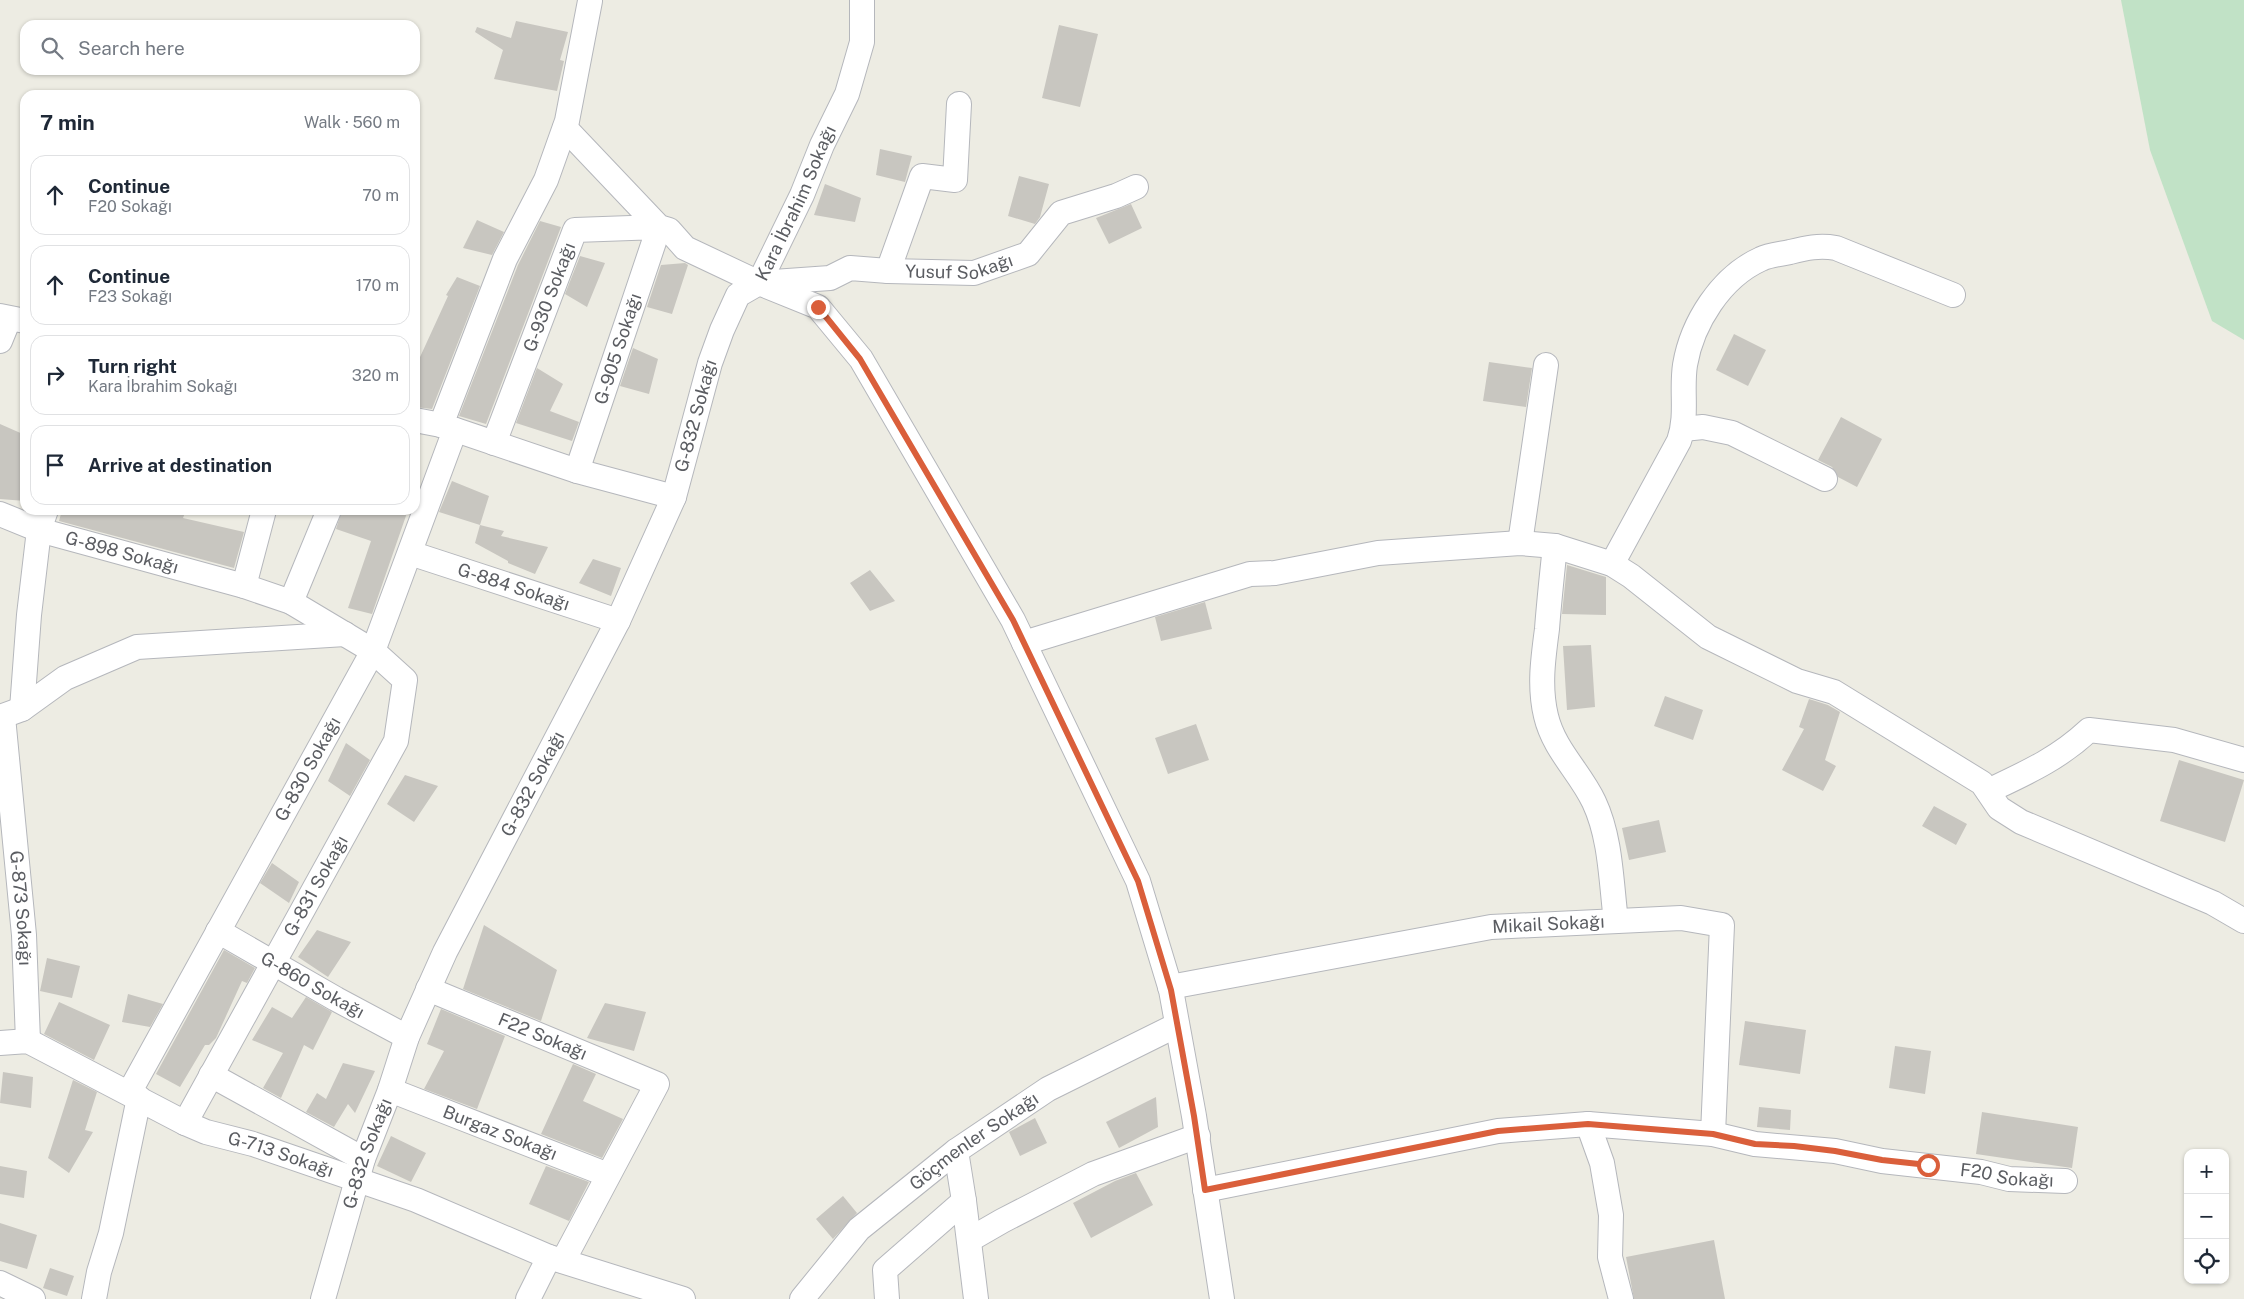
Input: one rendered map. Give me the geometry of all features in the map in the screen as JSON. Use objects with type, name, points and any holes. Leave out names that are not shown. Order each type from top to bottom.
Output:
[{"type":"street","name":"Kara İbrahim Sokağı","points":[[862,0],[862,42],[847,94],[822,145],[802,195],[759,283],[818,307],[860,359],[1013,620],[1138,881],[1170,987],[1178,1026],[1198,1136],[1222,1299]]},
{"type":"street","name":"G-830 Sokağı","points":[[94,1299],[99,1272],[111,1232],[134,1096],[218,931],[373,651],[410,552],[448,427],[505,259],[546,180],[565,128],[590,1]]},
{"type":"street","points":[[888,271],[922,176],[955,180],[959,104]]},
{"type":"street","points":[[565,128],[659,227],[669,230],[685,248],[759,283]]},
{"type":"street","name":"Yusuf Sokağı","points":[[759,283],[830,278],[850,268],[974,273],[1028,254],[1061,213],[1116,196],[1136,187]]},
{"type":"street","name":"G-930 Sokağı","points":[[494,443],[575,230],[659,227]]},
{"type":"street","name":"G-905 Sokağı","points":[[577,471],[659,227]]},
{"type":"street","points":[[1612,564],[1676,446],[1683,429],[1686,408],[1685,366],[1698,325],[1720,291],[1746,268],[1762,259],[1821,246],[1836,248],[1953,295]]},
{"type":"street","name":"G-832 Sokağı","points":[[323,1299],[360,1170],[390,1090],[407,1037],[445,952],[618,622],[674,497],[710,363],[722,330],[738,295],[759,283]]},
{"type":"street","points":[[0,341],[11,319]]},
{"type":"street","points":[[1520,543],[1546,365]]},
{"type":"street","points":[[420,421],[448,427],[577,471],[674,497]]},
{"type":"street","points":[[1683,429],[1703,427],[1732,433],[1825,479]]},
{"type":"street","name":"G-898 Sokağı","points":[[0,514],[42,520],[291,602],[373,651]]},
{"type":"street","points":[[244,586],[263,515]]},
{"type":"street","points":[[291,602],[327,515]]},
{"type":"street","name":"G-873 Sokağı","points":[[28,1041],[24,935],[8,714],[29,615],[42,520]]},
{"type":"street","points":[[1024,643],[1250,574],[1275,573],[1378,553],[1520,543],[1555,546],[1612,564],[1632,576],[1708,636],[1796,681],[1834,692],[1982,783],[2000,808],[2021,822],[2213,902],[2244,921]]},
{"type":"street","points":[[1555,546],[1542,671],[1543,703],[1546,718],[1557,745],[1587,788],[1599,814],[1606,842],[1616,921]]},
{"type":"street","name":"G-884 Sokağı","points":[[410,552],[618,622]]},
{"type":"street","points":[[8,714],[65,678],[137,647],[344,634]]},
{"type":"street","name":"G-831 Sokağı","points":[[184,1123],[396,741],[405,680],[373,651]]},
{"type":"street","points":[[1988,791],[2070,749],[2089,730],[2174,740],[2244,760]]},
{"type":"street","name":"Mikail Sokağı","points":[[1170,987],[1491,927],[1681,918],[1722,925],[1713,1134]]},
{"type":"street","name":"G-860 Sokağı","points":[[218,931],[336,999],[407,1037]]},
{"type":"street","name":"F22 Sokağı","points":[[428,989],[657,1084],[608,1175]]},
{"type":"street","name":"Göçmenler Sokağı","points":[[802,1299],[859,1229],[956,1151],[1048,1088],[1178,1026]]},
{"type":"street","points":[[0,1043],[28,1041]]},
{"type":"street","name":"G-713 Sokağı","points":[[28,1041],[184,1123],[206,1132],[360,1170],[416,1200],[556,1259],[682,1299]]},
{"type":"street","points":[[211,1075],[360,1170]]},
{"type":"street","name":"Burgaz Sokağı","points":[[390,1090],[608,1175]]},
{"type":"street","points":[[1588,1124],[1602,1163],[1611,1214],[1610,1257],[1621,1299]]},
{"type":"street","name":"F20 Sokağı","points":[[1205,1190],[1498,1131],[1588,1124],[1713,1134],[1755,1144],[1835,1151],[1882,1160],[1981,1172],[2009,1179],[2065,1181]]},
{"type":"street","points":[[969,1240],[1002,1220],[1092,1174],[1198,1136]]},
{"type":"street","points":[[956,1151],[976,1299]]},
{"type":"street","points":[[528,1299],[556,1259],[608,1175]]},
{"type":"street","points":[[887,1299],[885,1270],[964,1201]]},
{"type":"street","points":[[0,1283],[32,1299]]},
{"type":"green space","points":[[2121,0],[2244,0],[2244,340],[2212,321],[2150,150]]},
{"type":"building","points":[[516,21],[568,32],[560,60],[564,61],[557,91],[494,79],[503,50],[475,32],[477,27],[511,38]]},
{"type":"building","points":[[1059,25],[1098,34],[1080,107],[1042,98]]},
{"type":"building","points":[[880,149],[912,156],[905,182],[876,175]]},
{"type":"building","points":[[1019,176],[1049,184],[1040,217],[1035,224],[1008,216]]},
{"type":"building","points":[[825,184],[861,198],[855,222],[814,215]]},
{"type":"building","points":[[1131,204],[1142,228],[1109,244],[1096,218]]},
{"type":"building","points":[[477,220],[504,232],[492,255],[463,248]]},
{"type":"building","points":[[540,221],[561,227],[486,424],[459,416],[518,265]]},
{"type":"building","points":[[580,256],[605,263],[587,307],[565,294]]},
{"type":"building","points":[[685,263],[688,265],[672,314],[647,307],[661,265]]},
{"type":"building","points":[[457,277],[480,286],[432,409],[420,408],[420,357],[448,296],[446,295]]},
{"type":"building","points":[[1734,334],[1766,350],[1748,386],[1716,370]]},
{"type":"building","points":[[633,348],[658,359],[649,394],[620,386]]},
{"type":"building","points":[[1489,362],[1532,368],[1526,407],[1483,401]]},
{"type":"building","points":[[537,368],[563,384],[550,411],[579,422],[572,441],[516,423]]},
{"type":"building","points":[[1841,417],[1882,439],[1857,487],[1838,477],[1832,467],[1818,460]]},
{"type":"building","points":[[0,424],[20,433],[20,501],[0,499]]},
{"type":"building","points":[[452,481],[489,496],[480,525],[439,512]]},
{"type":"building","points":[[61,515],[184,515],[183,518],[244,532],[234,568],[59,521]]},
{"type":"building","points":[[340,515],[406,515],[372,614],[348,608],[371,541],[336,529]]},
{"type":"building","points":[[480,525],[504,531],[501,536],[548,547],[535,574],[508,563],[508,561],[475,543]]},
{"type":"building","points":[[593,559],[621,568],[611,596],[579,583]]},
{"type":"building","points":[[1567,565],[1606,577],[1606,615],[1562,614]]},
{"type":"building","points":[[870,570],[895,601],[870,611],[850,583]]},
{"type":"building","points":[[1205,602],[1212,629],[1161,641],[1155,617]]},
{"type":"building","points":[[1591,645],[1595,707],[1567,710],[1563,646]]},
{"type":"building","points":[[1665,696],[1703,710],[1693,740],[1654,726]]},
{"type":"building","points":[[1809,699],[1828,705],[1840,712],[1825,760],[1836,766],[1823,791],[1782,770],[1804,729],[1799,727]]},
{"type":"building","points":[[1196,724],[1209,760],[1168,774],[1155,738]]},
{"type":"building","points":[[346,743],[370,760],[350,796],[328,781]]},
{"type":"building","points":[[2179,760],[2244,780],[2225,842],[2160,821]]},
{"type":"building","points":[[405,775],[438,786],[414,822],[387,804]]},
{"type":"building","points":[[1934,806],[1967,824],[1956,845],[1922,826]]},
{"type":"building","points":[[1659,820],[1666,852],[1629,860],[1622,828]]},
{"type":"building","points":[[272,863],[299,882],[289,903],[260,883]]},
{"type":"building","points":[[484,925],[557,970],[541,1021],[463,989]]},
{"type":"building","points":[[317,930],[351,942],[328,977],[298,957]]},
{"type":"building","points":[[224,950],[255,968],[247,983],[242,981],[216,1038],[209,1045],[205,1045],[180,1087],[156,1074]]},
{"type":"building","points":[[47,958],[80,966],[72,998],[40,991]]},
{"type":"building","points":[[128,994],[163,1004],[150,1027],[122,1022]]},
{"type":"building","points":[[306,997],[332,1012],[313,1050],[304,1045],[281,1098],[263,1088],[283,1053],[252,1040],[272,1007],[292,1018]]},
{"type":"building","points":[[59,1002],[110,1025],[94,1060],[44,1034]]},
{"type":"building","points":[[605,1003],[646,1012],[634,1051],[587,1038]]},
{"type":"building","points":[[441,1009],[505,1036],[477,1109],[424,1089],[444,1051],[427,1044]]},
{"type":"building","points":[[1745,1021],[1806,1030],[1800,1074],[1739,1065]]},
{"type":"building","points":[[1895,1046],[1931,1051],[1925,1094],[1889,1088]]},
{"type":"building","points":[[343,1063],[375,1071],[355,1113],[348,1104],[334,1127],[306,1112],[317,1093],[326,1099]]},
{"type":"building","points":[[573,1064],[596,1074],[583,1101],[623,1119],[602,1158],[541,1134]]},
{"type":"building","points":[[3,1072],[33,1077],[31,1108],[0,1103]]},
{"type":"building","points":[[73,1080],[97,1092],[85,1130],[93,1132],[69,1173],[48,1158]]},
{"type":"building","points":[[1156,1097],[1158,1127],[1119,1148],[1106,1122]]},
{"type":"building","points":[[1759,1107],[1791,1110],[1790,1130],[1757,1127]]},
{"type":"building","points":[[1982,1112],[2078,1127],[2072,1168],[1976,1154]]},
{"type":"building","points":[[1035,1118],[1047,1143],[1020,1156],[1009,1132]]},
{"type":"building","points":[[391,1136],[426,1153],[411,1182],[377,1166]]},
{"type":"building","points":[[0,1166],[27,1171],[24,1198],[0,1194]]},
{"type":"building","points":[[546,1166],[589,1182],[569,1221],[529,1204]]},
{"type":"building","points":[[1136,1173],[1153,1205],[1091,1238],[1073,1203],[1115,1181]]},
{"type":"building","points":[[843,1196],[857,1213],[833,1239],[816,1219]]},
{"type":"building","points":[[0,1223],[37,1235],[27,1269],[0,1261]]},
{"type":"building","points":[[1714,1240],[1725,1299],[1634,1299],[1626,1257]]},
{"type":"building","points":[[50,1268],[74,1276],[67,1296],[43,1288]]},
{"type":"route","points":[[818,307],[860,359],[1013,620],[1138,881],[1171,990],[1194,1116],[1205,1190],[1498,1131],[1588,1124],[1713,1134],[1755,1144],[1794,1146],[1835,1151],[1882,1160],[1928,1165]]}]
